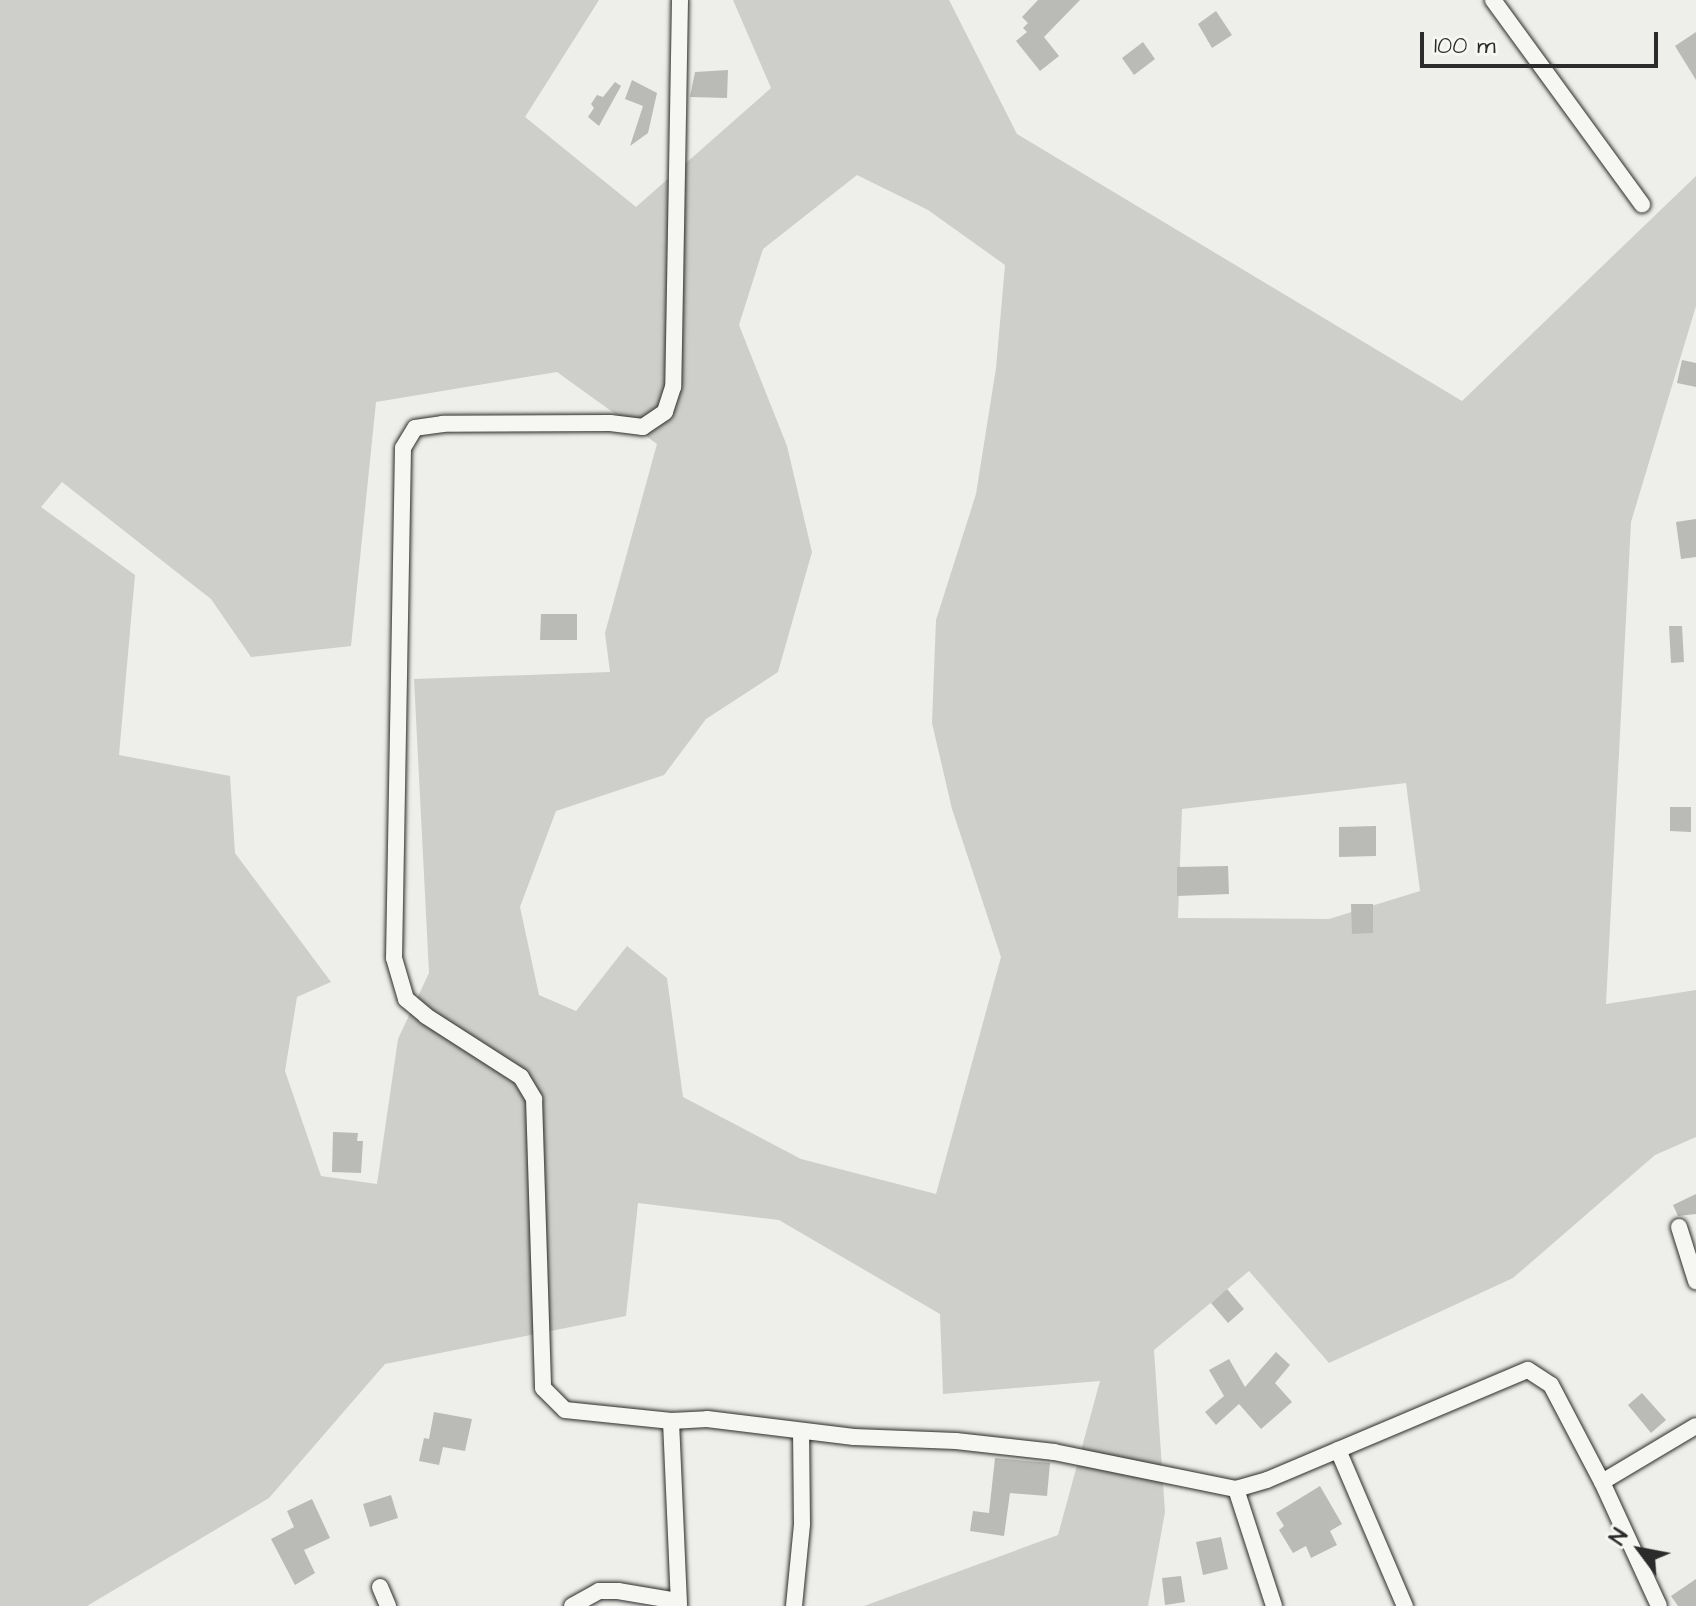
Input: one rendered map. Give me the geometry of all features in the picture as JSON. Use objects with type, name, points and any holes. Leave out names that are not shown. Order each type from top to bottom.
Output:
[{"type":"street","points":[[680,0],[673,387],[665,412],[643,427],[610,423],[443,424],[415,428],[403,448],[394,958],[406,999],[426,1016],[521,1077],[534,1099],[543,1388],[565,1410],[671,1421],[707,1419],[801,1431],[956,1441],[1054,1452],[1236,1489],[1528,1370],[1551,1385],[1602,1482],[1657,1606]]},
{"type":"street","points":[[1493,0],[1642,204]]},
{"type":"street","points":[[1679,1227],[1696,1281]]},
{"type":"street","points":[[572,1606],[599,1591],[618,1591],[678,1604],[671,1421]]},
{"type":"street","points":[[1602,1482],[1696,1426]]},
{"type":"street","points":[[794,1606],[802,1524],[801,1431]]},
{"type":"street","points":[[1338,1450],[1405,1606]]},
{"type":"street","points":[[1236,1489],[1274,1606]]},
{"type":"street","points":[[380,1587],[388,1606]]},
{"type":"shaded area","points":[[0,0],[599,0],[525,117],[636,207],[771,88],[733,0],[949,0],[1017,134],[1462,401],[1696,176],[1696,306],[1631,522],[1606,1004],[1696,990],[1696,1137],[1655,1155],[1513,1278],[1329,1363],[1249,1271],[1154,1350],[1165,1512],[1148,1606],[864,1606],[1058,1535],[1100,1381],[943,1394],[940,1314],[779,1220],[638,1203],[626,1316],[385,1364],[269,1498],[87,1606],[0,1606]],"holes":[[[857,175],[928,210],[1005,265],[996,368],[976,494],[936,620],[932,723],[952,809],[1001,957],[936,1194],[801,1159],[683,1097],[667,978],[627,946],[576,1011],[539,995],[520,907],[556,811],[664,775],[706,719],[778,672],[812,552],[787,446],[739,325],[763,249]],[[557,372],[657,444],[605,633],[610,672],[414,679],[429,973],[398,1039],[377,1184],[321,1176],[285,1071],[297,997],[331,982],[235,853],[230,776],[119,755],[135,575],[41,507],[62,482],[211,599],[251,657],[351,646],[376,402]],[[1406,783],[1420,891],[1329,919],[1178,918],[1182,809]]]},
{"type":"building","points":[[1038,0],[1080,0],[1044,37],[1059,56],[1040,71],[1016,41],[1027,32],[1023,28],[1028,23],[1022,17]]},
{"type":"building","points":[[1216,11],[1232,35],[1212,48],[1198,24]]},
{"type":"building","points":[[1696,32],[1696,80],[1675,46]]},
{"type":"building","points":[[1143,42],[1155,59],[1134,75],[1122,58]]},
{"type":"building","points":[[728,70],[727,98],[690,97],[695,72]]},
{"type":"building","points":[[632,80],[657,93],[648,133],[630,146],[643,106],[625,99]]},
{"type":"building","points":[[615,82],[621,86],[599,126],[588,117],[594,108],[591,104],[597,95],[603,97]]},
{"type":"building","points":[[1682,360],[1696,363],[1696,387],[1677,383]]},
{"type":"building","points":[[1696,519],[1696,557],[1681,559],[1676,522]]},
{"type":"building","points":[[541,614],[577,614],[577,640],[540,640]]},
{"type":"building","points":[[1669,626],[1682,626],[1684,662],[1671,663]]},
{"type":"building","points":[[1670,807],[1691,807],[1691,832],[1670,831]]},
{"type":"building","points":[[1376,826],[1376,856],[1339,857],[1339,827]]},
{"type":"building","points":[[1228,866],[1229,894],[1177,896],[1177,867]]},
{"type":"building","points":[[1351,904],[1373,904],[1373,933],[1352,934]]},
{"type":"building","points":[[333,1132],[358,1133],[357,1141],[363,1141],[361,1173],[332,1172]]},
{"type":"building","points":[[1696,1194],[1696,1214],[1678,1216],[1673,1205]]},
{"type":"building","points":[[1227,1289],[1244,1309],[1228,1323],[1211,1303]]},
{"type":"building","points":[[1276,1352],[1290,1365],[1275,1383],[1292,1402],[1261,1429],[1239,1404],[1216,1425],[1205,1412],[1224,1396],[1209,1370],[1229,1359],[1245,1387]]},
{"type":"building","points":[[1642,1393],[1666,1420],[1651,1433],[1628,1405]]},
{"type":"building","points":[[434,1412],[472,1419],[465,1451],[443,1447],[439,1465],[419,1461],[424,1438],[429,1439]]},
{"type":"building","points":[[995,1458],[1050,1463],[1047,1496],[1010,1493],[1004,1536],[970,1531],[973,1511],[989,1513]]},
{"type":"building","points":[[1320,1486],[1342,1524],[1330,1531],[1337,1545],[1311,1558],[1306,1546],[1293,1553],[1279,1530],[1284,1526],[1276,1513]]},
{"type":"building","points":[[391,1495],[398,1518],[370,1527],[363,1504]]},
{"type":"building","points":[[312,1499],[330,1538],[304,1550],[315,1573],[295,1585],[271,1539],[294,1527],[287,1511]]},
{"type":"building","points":[[1221,1537],[1228,1569],[1203,1575],[1196,1542]]},
{"type":"building","points":[[1181,1576],[1185,1602],[1165,1605],[1162,1578]]},
{"type":"building","points":[[1696,1579],[1696,1606],[1678,1606],[1671,1596]]}]
